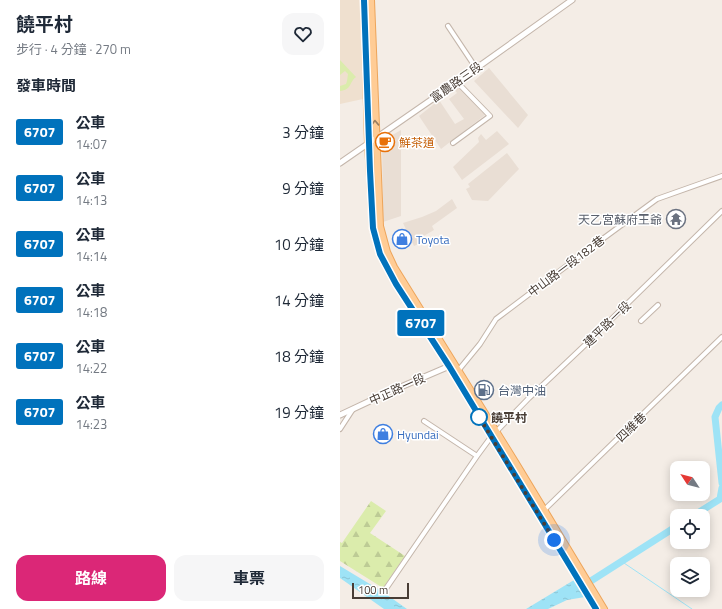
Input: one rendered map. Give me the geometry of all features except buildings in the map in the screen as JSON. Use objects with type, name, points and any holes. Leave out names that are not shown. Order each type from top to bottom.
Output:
[{"type":"main road","points":[[364,0],[368,143],[373,228],[380,254],[396,284],[452,365]]},
{"type":"main road","points":[[371,0],[380,226],[387,252],[394,267],[574,573],[604,609]]},
{"type":"main road","points":[[494,435],[545,511],[580,569],[596,609]]},
{"type":"street","name":"富農路三段","points":[[340,163],[572,0]]},
{"type":"street","points":[[448,26],[476,68]]},
{"type":"street","points":[[453,143],[490,116],[457,82]]},
{"type":"street","name":"中山路一段182巷","points":[[456,373],[480,344],[496,319],[605,237],[657,199],[722,176]]},
{"type":"street","name":"建平路一段","points":[[385,590],[477,456],[494,435],[722,211]]},
{"type":"street","points":[[641,321],[658,305]]},
{"type":"street","name":"四維巷","points":[[539,515],[545,511],[722,338]]},
{"type":"street","name":"中正路一段","points":[[340,416],[388,392],[452,365]]},
{"type":"street","points":[[340,429],[353,409]]},
{"type":"street","points":[[424,421],[477,456]]},
{"type":"shaded area","points":[[340,0],[360,0],[363,99],[340,104]]},
{"type":"shaded area","points":[[489,68],[528,115],[518,128],[474,81]]},
{"type":"shaded area","points":[[458,86],[485,115],[441,149],[419,116],[439,100],[455,124],[464,119],[449,99],[457,93],[454,89]]},
{"type":"shaded area","points":[[401,130],[401,216],[383,222],[382,141]]},
{"type":"shaded area","points":[[497,131],[509,144],[462,180],[453,167],[479,142],[478,138],[481,134],[486,140]]},
{"type":"shaded area","points":[[507,153],[519,169],[488,201],[472,200],[466,189],[470,187],[468,184]]},
{"type":"shaded area","points":[[452,199],[457,208],[432,226],[434,230],[422,237],[423,242],[414,246],[403,223],[436,211]]},
{"type":"green space","points":[[340,60],[356,77],[347,89],[340,91],[340,86],[346,84],[348,74],[345,71],[340,75]]},
{"type":"green space","points":[[371,501],[386,511],[370,533],[405,556],[383,588],[340,561],[340,542],[342,543]]},
{"type":"water","points":[[340,566],[383,592],[407,609],[384,609],[340,578]]},
{"type":"water","points":[[574,580],[585,597],[567,600],[548,609],[526,609]]},
{"type":"waterway","points":[[722,405],[715,417],[722,483]]},
{"type":"waterway","points":[[704,509],[720,499],[722,488]]},
{"type":"waterway","points":[[583,586],[670,530]]},
{"type":"waterway","points":[[621,561],[692,609]]},
{"type":"bus line","name":"6707","points":[[364,0],[368,143],[373,228],[380,254],[396,284],[449,366],[596,609]]},
{"type":"place","name":"鮮茶道","points":[[385,142]]},
{"type":"place","name":"天乙宮蘇府王爺","points":[[676,219]]},
{"type":"place","name":"Toyota","points":[[402,239]]},
{"type":"place","name":"台灣中油","points":[[484,390]]},
{"type":"place","name":"饒平村","points":[[479,417]]},
{"type":"place","name":"Hyundai","points":[[383,434]]},
{"type":"route","points":[[479,417],[476,412],[554,540]]}]
